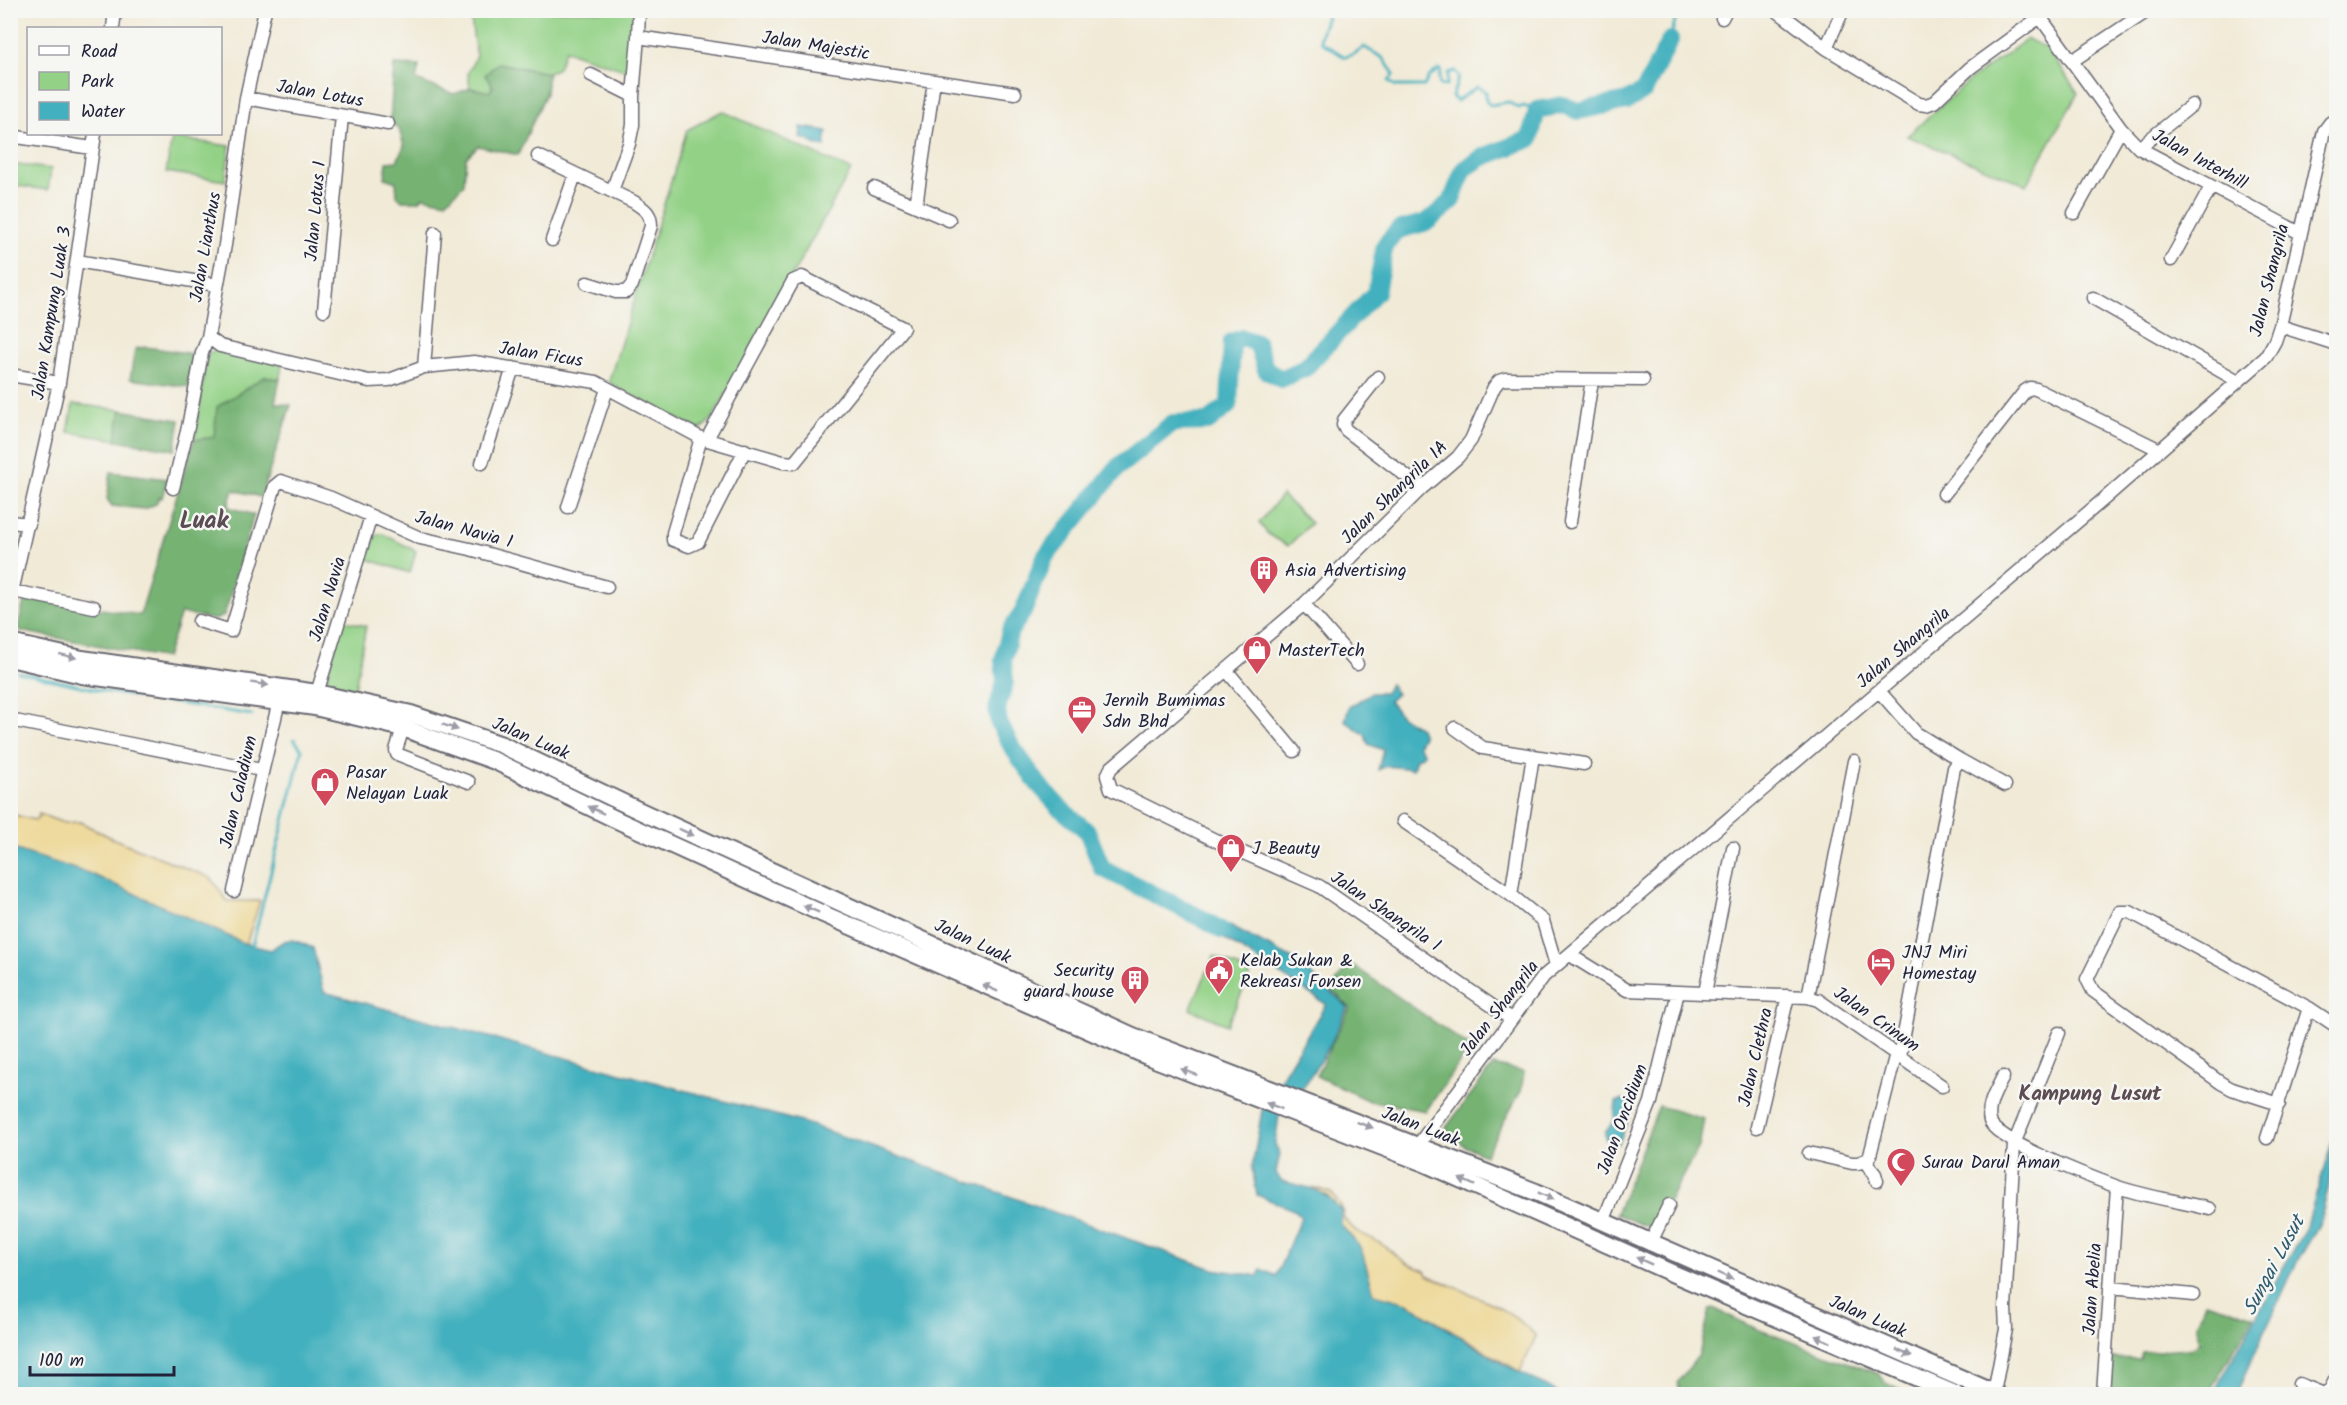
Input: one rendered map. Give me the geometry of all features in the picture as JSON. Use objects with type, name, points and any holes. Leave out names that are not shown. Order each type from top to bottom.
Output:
[{"type":"main road","name":"Jalan Luak","points":[[10,643],[82,659],[317,693],[421,718],[502,745],[567,774],[640,811],[1246,1088]]},
{"type":"main road","name":"Jalan Luak","points":[[10,658],[82,675],[315,707],[403,728],[495,761],[692,855],[1147,1056],[1308,1111],[1418,1145],[1536,1192],[1995,1394]]},
{"type":"main road","points":[[567,774],[620,807],[617,820]]},
{"type":"main road","points":[[640,811],[638,816],[640,822],[692,855]]},
{"type":"main road","name":"Jalan Luak","points":[[1308,1111],[1674,1275],[1955,1395]]},
{"type":"street","points":[[113,27],[116,10]]},
{"type":"street","name":"Jalan Lianthus","points":[[173,488],[186,437],[202,353],[208,337],[225,244],[246,98],[265,10]]},
{"type":"street","points":[[612,191],[629,144],[633,125],[639,10]]},
{"type":"street","points":[[1776,10],[1826,48],[1919,104],[1926,105],[1934,102],[1970,68],[2038,14]]},
{"type":"street","points":[[1826,48],[1843,10]]},
{"type":"street","points":[[2072,61],[2149,10]]},
{"type":"street","name":"Jalan Interhill","points":[[2038,14],[2121,129],[2139,148],[2300,233]]},
{"type":"street","name":"Jalan Majestic","points":[[638,37],[1014,93]]},
{"type":"street","points":[[591,75],[633,96]]},
{"type":"street","points":[[916,206],[934,81]]},
{"type":"street","name":"Jalan Lotus","points":[[246,98],[388,124]]},
{"type":"street","points":[[2139,148],[2192,105]]},
{"type":"street","name":"Jalan Lotus 1","points":[[324,310],[342,116]]},
{"type":"street","name":"Jalan Shangrila","points":[[1418,1145],[1539,982],[1556,965],[1879,691],[2266,357],[2280,326],[2324,131],[2330,123],[2337,119]]},
{"type":"street","points":[[2074,213],[2121,129]]},
{"type":"street","name":"Jalan Kampung Luak 3","points":[[12,596],[59,383],[95,135]]},
{"type":"street","points":[[10,136],[92,148]]},
{"type":"street","points":[[538,156],[612,191],[647,211],[651,218],[651,226],[632,285],[626,292],[616,292],[587,282]]},
{"type":"street","points":[[552,240],[575,175]]},
{"type":"street","points":[[2171,260],[2211,187]]},
{"type":"street","points":[[874,188],[950,220]]},
{"type":"street","points":[[424,368],[435,233]]},
{"type":"street","points":[[77,261],[216,285]]},
{"type":"street","name":"Jalan Ficus","points":[[208,337],[220,346],[369,381],[389,380],[424,368],[474,362],[596,382],[704,438],[783,462],[794,463],[903,328],[802,277],[797,279],[793,282],[704,438]]},
{"type":"street","points":[[2093,298],[2238,381]]},
{"type":"street","points":[[2280,326],[2337,344]]},
{"type":"street","points":[[482,463],[513,368]]},
{"type":"street","points":[[10,375],[59,383]]},
{"type":"street","points":[[1378,376],[1343,424],[1346,430],[1422,488]]},
{"type":"street","name":"Jalan Shangrila 1A","points":[[1107,782],[1111,768],[1304,604],[1422,488],[1458,457],[1472,440],[1494,387],[1499,381],[1505,379],[1642,380]]},
{"type":"street","points":[[1570,522],[1592,380]]},
{"type":"street","points":[[1944,494],[2025,391],[2030,388],[2160,450]]},
{"type":"street","points":[[568,507],[607,389]]},
{"type":"street","points":[[704,438],[673,533],[673,540],[689,546],[698,542],[745,450]]},
{"type":"street","name":"Jalan Navia 1","points":[[199,621],[231,630],[275,486],[281,481],[331,498],[420,538],[481,552],[607,587]]},
{"type":"street","name":"Jalan Navia","points":[[317,693],[371,516]]},
{"type":"street","points":[[10,522],[28,524]]},
{"type":"street","points":[[12,596],[94,607]]},
{"type":"street","points":[[1304,604],[1357,664]]},
{"type":"street","points":[[1227,671],[1294,751]]},
{"type":"street","points":[[1879,691],[1916,733],[2005,785]]},
{"type":"street","name":"Jalan Caladium","points":[[234,891],[279,701]]},
{"type":"street","points":[[10,720],[261,770]]},
{"type":"street","points":[[403,728],[396,750],[397,754],[469,782]]},
{"type":"street","points":[[1455,728],[1483,748],[1584,764]]},
{"type":"street","points":[[1511,895],[1533,756]]},
{"type":"street","points":[[1809,1153],[1852,1163],[1865,1162],[1872,1153],[1898,1055],[1954,768],[1960,760]]},
{"type":"street","points":[[1808,997],[1854,761]]},
{"type":"street","name":"Jalan Shangrila 1","points":[[1107,782],[1111,789],[1225,845],[1319,886],[1511,1019]]},
{"type":"street","points":[[1402,821],[1511,895],[1543,921],[1556,965]]},
{"type":"street","points":[[1705,993],[1733,848]]},
{"type":"street","points":[[2279,1104],[2232,1089],[2221,1083],[2093,991],[2087,979],[2120,912],[2124,910],[2130,912],[2231,965],[2337,1026]]},
{"type":"street","name":"Jalan Crinum","points":[[1569,955],[1627,990],[1808,997],[1818,1000],[1942,1086]]},
{"type":"street","name":"Jalan Oncidium","points":[[1603,1222],[1651,1102],[1678,992]]},
{"type":"street","name":"Jalan Clethra","points":[[1757,1127],[1788,996]]},
{"type":"street","points":[[2267,1138],[2309,1008]]},
{"type":"street","points":[[1995,1394],[2006,1329],[2005,1308],[2014,1144],[2060,1033]]},
{"type":"street","points":[[2003,1077],[1991,1104],[1990,1121],[2014,1144],[2117,1187],[2210,1209]]},
{"type":"street","points":[[1865,1162],[1875,1174],[1877,1181]]},
{"type":"street","name":"Jalan Abelia","points":[[2103,1395],[2117,1187]]},
{"type":"street","points":[[1650,1244],[1669,1205]]},
{"type":"street","points":[[2111,1287],[2193,1295]]},
{"type":"street","points":[[2299,1384],[2324,1394],[2330,1390],[2337,1378]]},
{"type":"green space","points":[[470,11],[634,11],[632,50],[627,71],[565,50],[558,68],[548,73],[498,63],[490,92],[470,88],[468,74],[476,56]]},
{"type":"green space","points":[[2027,39],[2047,48],[2078,93],[2026,185],[1907,136],[1970,80]]},
{"type":"green space","points":[[498,63],[548,73],[546,93],[518,155],[478,146],[466,158],[464,184],[446,202],[423,197],[419,201],[402,201],[397,196],[396,182],[385,178],[387,162],[397,161],[404,146],[399,129],[390,122],[394,65],[419,66],[416,80],[454,94],[470,88],[490,92],[493,86],[485,75]]},
{"type":"green space","points":[[722,111],[851,170],[712,419],[700,430],[615,387],[609,381],[687,130]]},
{"type":"green space","points":[[172,138],[230,146],[225,181],[166,172]]},
{"type":"green space","points":[[11,164],[51,169],[48,190],[11,185]]},
{"type":"green space","points":[[146,347],[193,354],[189,387],[130,379],[135,349]]},
{"type":"green space","points":[[215,350],[282,364],[280,379],[264,377],[214,438],[194,440],[207,354]]},
{"type":"green space","points":[[264,377],[280,379],[275,403],[291,405],[261,497],[233,490],[228,507],[254,515],[224,616],[215,620],[181,613],[166,658],[20,631],[18,627],[24,602],[29,598],[140,615],[194,440],[214,437],[217,407]]},
{"type":"green space","points":[[73,404],[121,410],[116,440],[68,432]]},
{"type":"green space","points":[[121,410],[180,420],[175,450],[116,440]]},
{"type":"green space","points":[[111,472],[167,479],[162,498],[159,497],[156,504],[145,509],[112,506],[107,499]]},
{"type":"green space","points":[[1282,495],[1311,523],[1288,546],[1268,534],[1259,523]]},
{"type":"green space","points":[[379,534],[416,551],[410,573],[367,559],[375,537]]},
{"type":"green space","points":[[343,620],[366,626],[355,689],[325,683]]},
{"type":"green space","points":[[1214,956],[1251,973],[1227,1025],[1190,1009]]},
{"type":"green space","points":[[1350,963],[1470,1047],[1426,1111],[1369,1101],[1316,1076],[1350,1008],[1331,989]]},
{"type":"green space","points":[[1493,1065],[1524,1072],[1521,1091],[1485,1155],[1465,1146],[1445,1129]]},
{"type":"green space","points":[[1659,1106],[1704,1119],[1699,1147],[1653,1229],[1616,1214]]},
{"type":"green space","points":[[2205,1302],[2254,1316],[2208,1394],[2107,1394],[2111,1358],[2140,1359],[2142,1352],[2190,1349],[2199,1343],[2197,1324]]},
{"type":"green space","points":[[1713,1308],[1757,1329],[1879,1374],[1886,1383],[1909,1394],[1682,1394],[1677,1383],[1699,1355],[1710,1309]]},
{"type":"sand","points":[[11,814],[34,820],[39,814],[64,823],[80,822],[114,839],[211,878],[227,901],[260,901],[246,944],[91,874],[11,849]]},
{"type":"sand","points":[[1313,1187],[1331,1193],[1341,1205],[1345,1220],[1356,1231],[1380,1243],[1408,1264],[1425,1271],[1427,1275],[1485,1300],[1525,1325],[1536,1336],[1520,1372],[1407,1303],[1374,1294],[1361,1248],[1341,1225],[1328,1196]]},
{"type":"water","points":[[801,127],[827,131],[825,147],[800,138]]},
{"type":"water","points":[[1390,684],[1397,694],[1389,701],[1401,716],[1420,728],[1423,736],[1418,745],[1424,754],[1416,759],[1413,769],[1386,766],[1378,770],[1383,750],[1368,744],[1365,735],[1345,721],[1349,707],[1371,693],[1385,693]]},
{"type":"water","points":[[10,848],[91,874],[246,944],[271,950],[287,940],[300,942],[313,948],[324,992],[805,1123],[1213,1269],[1258,1276],[1261,1269],[1276,1276],[1301,1217],[1296,1211],[1257,1195],[1252,1168],[1262,1110],[1326,1004],[1223,938],[1201,918],[1218,920],[1295,960],[1348,1007],[1330,1045],[1306,1084],[1279,1116],[1275,1144],[1280,1154],[1276,1172],[1281,1181],[1321,1193],[1341,1210],[1341,1225],[1361,1248],[1374,1294],[1407,1303],[1499,1361],[1561,1394],[11,1394]]},
{"type":"water","points":[[1621,1100],[1632,1103],[1633,1108],[1619,1143],[1615,1145],[1606,1140],[1605,1132],[1614,1120],[1616,1102]]},
{"type":"water","points":[[2336,1128],[2336,1157],[2320,1223],[2296,1264],[2236,1394],[2213,1394],[2307,1225]]},
{"type":"waterway","points":[[1329,10],[1320,37],[1321,42],[1345,57],[1364,47],[1383,58],[1394,74],[1389,81],[1396,86],[1424,86],[1429,77],[1439,69],[1441,70],[1440,85],[1447,85],[1448,73],[1455,71],[1459,77],[1452,97],[1457,101],[1477,87],[1486,92],[1486,101],[1490,105],[1508,102],[1519,108],[1523,106],[1537,110]]},
{"type":"waterway","points":[[1670,40],[1678,10]]},
{"type":"waterway","points":[[1221,930],[1102,868],[1087,831],[1060,808],[1039,785],[1012,747],[999,723],[997,709],[1005,682],[1003,661],[1010,631],[1023,612],[1045,557],[1118,467],[1173,423],[1208,422],[1229,405],[1232,342],[1242,338],[1257,343],[1266,370],[1281,379],[1305,368],[1376,292],[1385,245],[1398,230],[1427,222],[1451,202],[1464,169],[1483,157],[1530,139],[1537,110],[1563,105],[1578,111],[1627,101],[1644,91],[1670,40]]},
{"type":"waterway","points":[[18,672],[108,692],[252,715]]},
{"type":"waterway","points":[[252,946],[302,750],[294,739]]},
{"type":"place","name":"Asia Advertising","points":[[1264,596]]},
{"type":"place","name":"MasterTech","points":[[1257,676]]},
{"type":"place","name":"Jernih Bumimas Sdn Bhd","points":[[1082,736]]},
{"type":"place","name":"Pasar Nelayan Luak","points":[[325,808]]},
{"type":"place","name":"J Beauty","points":[[1231,874]]},
{"type":"place","name":"JNJ Miri Homestay","points":[[1881,988]]},
{"type":"place","name":"Kelab Sukan & Rekreasi Fonsen","points":[[1219,996]]},
{"type":"place","name":"Security guard house","points":[[1135,1006]]},
{"type":"place","name":"Surau Darul Aman","points":[[1901,1188]]},
{"type":"district","name":"Luak","points":[[204,520]]},
{"type":"district","name":"Kampung Lusut","points":[[2090,1093]]},
{"type":"water label","name":"Sungai Lusut","points":[[2273,1265]]}]
